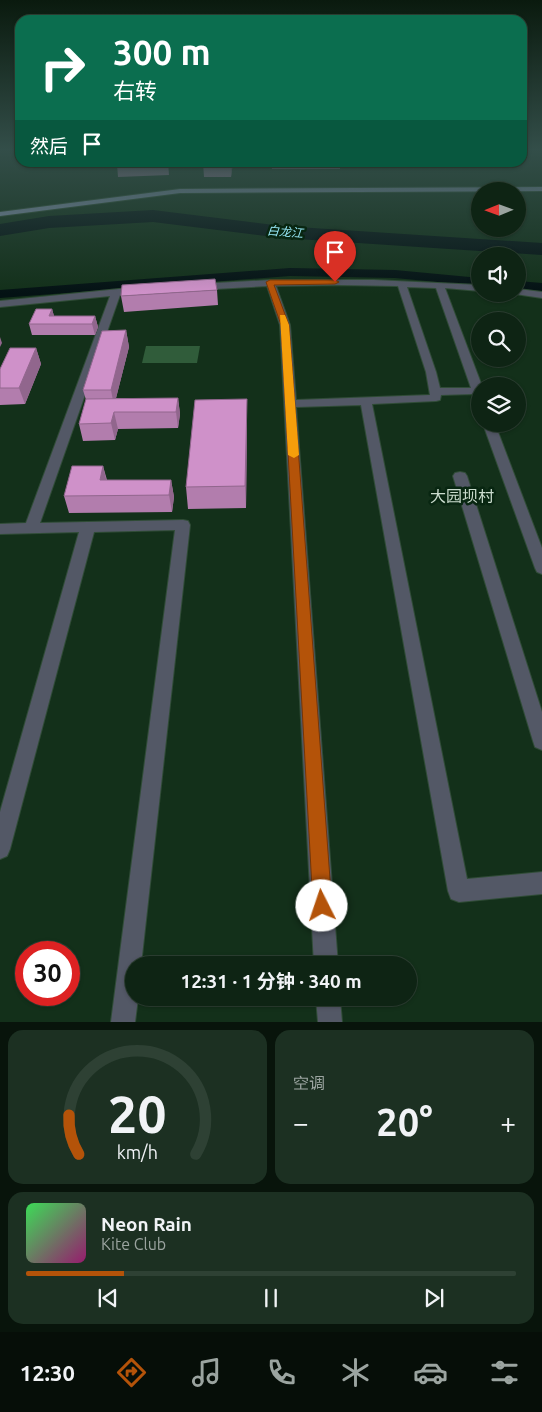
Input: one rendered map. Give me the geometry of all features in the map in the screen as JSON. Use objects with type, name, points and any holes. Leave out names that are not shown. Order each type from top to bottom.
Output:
[{"type":"highway","points":[[0,214],[128,198]]},
{"type":"street","points":[[270,282],[285,325],[325,956]]},
{"type":"street","points":[[183,288],[270,282],[402,284],[471,288]]},
{"type":"street","points":[[290,404],[436,398],[431,372],[402,284]]},
{"type":"street","points":[[440,286],[473,377]]},
{"type":"street","points":[[0,304],[145,290]]},
{"type":"street","points":[[31,528],[116,292]]},
{"type":"street","points":[[526,293],[542,295]]},
{"type":"street","points":[[435,392],[471,394]]},
{"type":"street","points":[[366,401],[459,890],[542,883]]},
{"type":"street","points":[[493,432],[542,568]]},
{"type":"street","points":[[460,476],[542,741]]},
{"type":"street","points":[[0,529],[182,525],[122,1022]]},
{"type":"street","points":[[0,849],[88,527]]},
{"type":"street","points":[[329,1006],[330,1022]]},
{"type":"green space","points":[[146,346],[200,346],[197,363],[142,363]]},
{"type":"building","points":[[215,279],[217,290],[121,296],[122,285]]},
{"type":"building","points":[[36,309],[52,309],[49,316],[95,316],[92,324],[29,324]]},
{"type":"building","points":[[126,330],[111,390],[83,390],[102,331]]},
{"type":"building","points":[[10,348],[36,348],[19,388],[0,388],[0,369]]},
{"type":"building","points":[[178,398],[176,412],[114,412],[111,423],[79,424],[86,399]]},
{"type":"building","points":[[247,399],[245,486],[186,487],[195,400]]},
{"type":"building","points":[[72,466],[103,466],[100,480],[171,480],[169,495],[64,496]]},
{"type":"waterway","name":"白龙江","points":[[0,230],[49,222],[153,216],[282,232],[542,249]]},
{"type":"waterway","points":[[0,294],[290,272],[395,274],[471,281]]},
{"type":"waterway","points":[[526,286],[542,287]]},
{"type":"slow traffic","points":[[282,317],[285,325],[294,455]]},
{"type":"district","name":"大园坝村","points":[[462,496]]},
{"type":"route","points":[[322,906],[285,325],[270,282],[335,282]]}]
